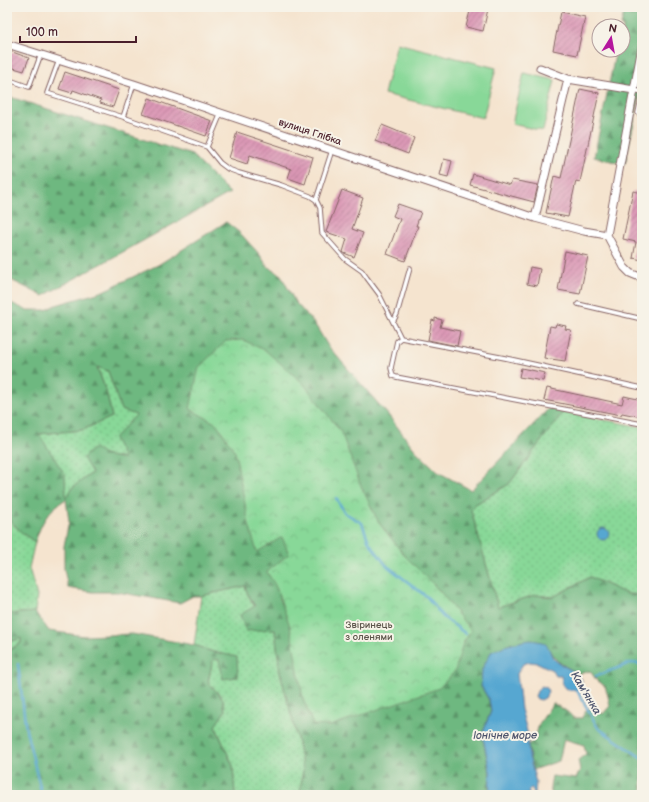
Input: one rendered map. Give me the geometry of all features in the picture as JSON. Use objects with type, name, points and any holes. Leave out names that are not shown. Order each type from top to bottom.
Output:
[{"type":"street","name":"вулиця Глібка","points":[[7,44],[134,84],[535,218],[584,231],[607,235]]},
{"type":"street","points":[[642,47],[607,235],[624,267],[630,273],[642,278]]},
{"type":"street","points":[[540,68],[568,79],[634,90]]},
{"type":"street","points":[[535,218],[568,79]]},
{"type":"lane","points":[[7,79],[30,87],[41,54]]},
{"type":"lane","points":[[59,60],[47,93],[123,117],[207,147],[220,163],[228,168],[239,173],[282,185],[310,196],[316,200],[320,208],[322,233],[345,259],[362,271],[379,294],[401,338]]},
{"type":"lane","points":[[123,117],[134,84]]},
{"type":"lane","points":[[634,90],[642,93],[638,113],[642,114]]},
{"type":"lane","points":[[207,147],[221,113]]},
{"type":"lane","points":[[316,200],[332,150]]},
{"type":"lane","points":[[393,322],[410,268]]},
{"type":"lane","points":[[578,304],[642,319]]},
{"type":"lane","points":[[401,338],[505,358],[642,388]]},
{"type":"lane","points":[[401,338],[397,341],[391,368],[393,376],[396,378],[642,424]]},
{"type":"green space","points":[[625,7],[642,7],[642,85],[625,164],[594,157],[614,58],[631,58],[631,18],[623,18]]},
{"type":"green space","points":[[397,43],[496,68],[483,118],[384,94]]},
{"type":"green space","points":[[524,73],[555,80],[543,131],[512,124]]},
{"type":"green space","points":[[7,96],[192,155],[230,193],[43,296],[7,278]]},
{"type":"green space","points":[[226,222],[240,233],[260,255],[267,266],[281,275],[295,302],[314,323],[328,346],[389,416],[415,450],[438,472],[471,490],[549,408],[563,412],[509,484],[474,505],[471,510],[498,607],[535,595],[553,597],[590,577],[627,594],[642,595],[642,795],[577,795],[571,793],[552,795],[550,787],[552,776],[576,779],[580,770],[578,760],[586,754],[584,745],[564,739],[559,761],[532,770],[528,745],[535,739],[539,724],[553,703],[567,711],[573,718],[582,718],[585,711],[593,707],[603,714],[610,706],[605,686],[597,681],[590,671],[579,674],[558,661],[551,654],[549,649],[523,641],[514,644],[481,686],[489,700],[491,711],[482,734],[490,772],[489,795],[298,795],[300,792],[303,770],[296,733],[280,672],[275,629],[246,631],[240,615],[255,606],[247,593],[245,586],[201,596],[193,596],[180,603],[117,592],[93,592],[68,588],[64,569],[64,546],[69,521],[66,499],[54,508],[46,518],[35,542],[22,533],[7,517],[7,301],[26,310],[46,310],[56,305],[101,292],[158,265]],"holes":[[[97,367],[108,371],[121,410],[136,415],[114,438],[124,459],[104,455],[94,448],[83,458],[92,473],[73,487],[66,498],[65,475],[39,434],[82,430],[112,417],[106,391]]]},
{"type":"green space","name":"Звіринець з оленями","points":[[243,340],[266,351],[303,383],[341,432],[361,486],[379,523],[404,555],[439,590],[471,631],[463,643],[455,671],[439,688],[330,726],[313,725],[303,699],[290,626],[275,585],[267,572],[289,554],[282,537],[257,552],[249,525],[235,452],[217,424],[190,409],[199,367],[226,341]]},
{"type":"green space","points":[[97,366],[108,371],[121,409],[136,414],[124,459],[104,455],[92,473],[73,487],[66,499],[38,434],[82,430],[112,417],[106,391]]},
{"type":"green space","points":[[563,412],[642,427],[642,595],[627,594],[590,577],[553,597],[535,595],[498,607],[471,510],[474,505],[509,484]]},
{"type":"green space","points":[[7,517],[22,533],[35,542],[29,568],[37,596],[35,612],[7,614]]},
{"type":"green space","points":[[245,586],[247,593],[255,607],[275,629],[280,672],[296,733],[303,770],[300,793],[298,795],[235,795],[233,766],[215,725],[225,711],[223,699],[208,682],[213,659],[219,660],[238,677],[210,651],[194,645],[201,596]]},
{"type":"green space","points":[[35,612],[49,631],[85,636],[132,634],[194,645],[210,651],[237,657],[238,677],[223,679],[219,660],[213,659],[208,682],[223,699],[225,711],[215,726],[233,766],[235,795],[7,795],[7,652],[21,643],[21,638],[7,643],[7,614]]},
{"type":"green space","points":[[21,638],[21,643],[7,652],[7,643]]},
{"type":"water","points":[[601,528],[605,528],[609,534],[605,540],[601,540],[597,536],[597,532]]},
{"type":"water","name":"Іонічне море","points":[[531,640],[546,644],[554,659],[579,676],[582,680],[581,685],[575,690],[569,690],[563,686],[561,676],[556,676],[552,670],[538,663],[530,662],[523,664],[517,674],[521,709],[527,731],[529,756],[536,782],[535,795],[531,788],[528,791],[530,795],[489,795],[490,772],[482,734],[491,711],[489,700],[481,686],[482,669],[491,652],[504,646]]},
{"type":"water","points":[[542,686],[547,688],[548,692],[545,698],[541,700],[537,699],[535,696],[538,689]]},
{"type":"building","points":[[471,7],[488,9],[483,31],[466,27]]},
{"type":"building","points":[[561,12],[585,17],[577,55],[553,50]]},
{"type":"building","points":[[7,50],[29,58],[24,71],[7,66]]},
{"type":"building","points":[[65,72],[119,90],[113,107],[100,103],[101,100],[73,90],[72,93],[59,89]]},
{"type":"building","points":[[580,89],[599,93],[580,182],[576,181],[568,217],[546,213],[554,176],[561,178]]},
{"type":"building","points":[[149,98],[212,121],[206,136],[143,114]]},
{"type":"building","points":[[382,125],[414,138],[408,154],[375,141]]},
{"type":"building","points":[[237,132],[313,157],[305,184],[288,178],[291,169],[250,155],[247,164],[229,158]]},
{"type":"building","points":[[444,159],[452,161],[448,177],[440,175]]},
{"type":"building","points":[[473,174],[510,185],[512,180],[538,185],[534,202],[470,185]]},
{"type":"building","points":[[342,190],[363,198],[352,229],[363,233],[354,257],[343,252],[347,239],[326,232]]},
{"type":"building","points":[[633,191],[642,193],[642,260],[633,258],[636,242],[623,239]]},
{"type":"building","points":[[398,204],[421,212],[416,226],[418,226],[405,261],[387,254],[400,219],[393,216]]},
{"type":"building","points":[[565,251],[588,256],[580,294],[558,290]]},
{"type":"building","points":[[530,267],[540,269],[537,286],[527,284]]},
{"type":"building","points":[[435,318],[442,320],[440,327],[460,331],[457,346],[428,340],[432,320],[435,321]]},
{"type":"building","points":[[556,324],[566,326],[565,329],[571,330],[565,361],[544,358],[550,326],[555,327]]},
{"type":"building","points":[[521,368],[545,373],[543,381],[519,377]]},
{"type":"building","points":[[547,388],[622,404],[624,396],[642,400],[642,417],[622,413],[621,415],[544,400]]},
{"type":"waterway","points":[[336,498],[345,513],[362,523],[369,542],[386,565],[427,597],[443,617],[466,634]]},
{"type":"waterway","points":[[596,676],[631,663],[642,664]]},
{"type":"waterway","points":[[18,664],[26,730],[42,795]]},
{"type":"waterway","name":"Кам'янка","points":[[575,686],[598,728],[642,758]]}]
